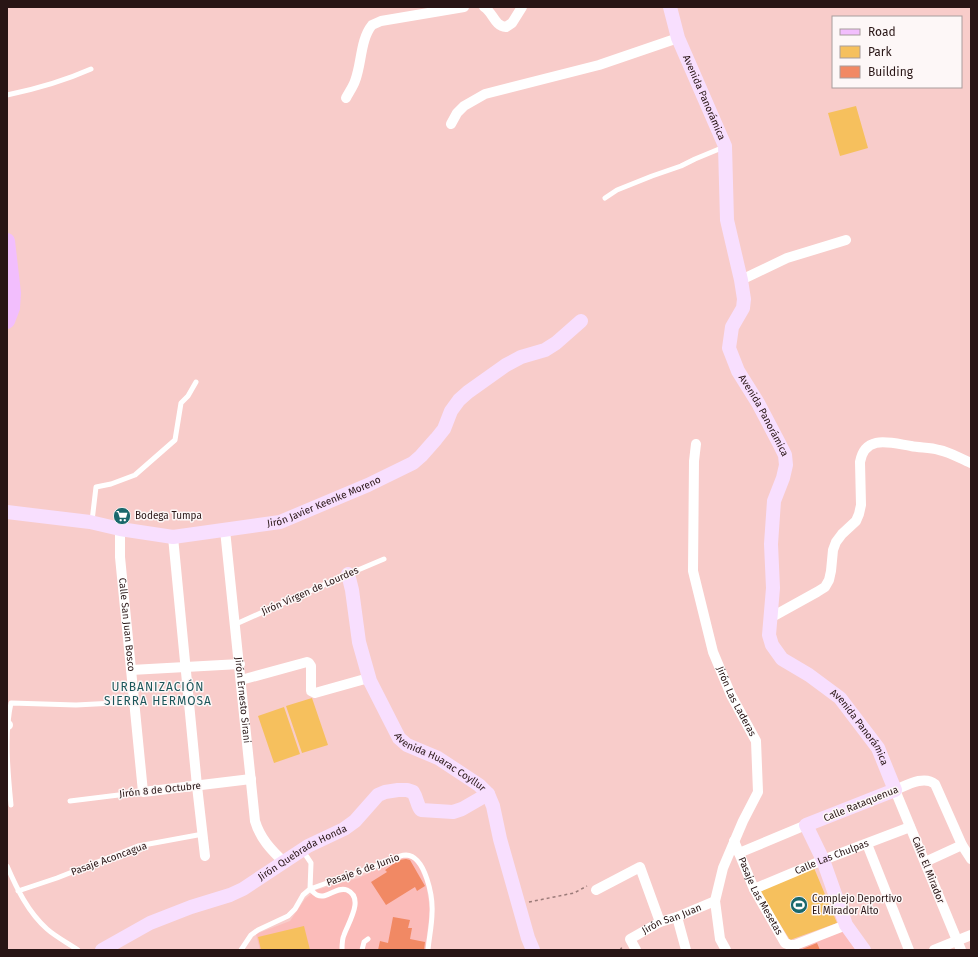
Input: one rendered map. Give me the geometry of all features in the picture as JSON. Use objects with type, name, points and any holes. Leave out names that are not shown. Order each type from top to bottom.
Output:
[{"type":"main road","name":"Avenida Panorámica","points":[[670,7],[678,38],[725,146],[727,220],[742,280],[744,299],[743,308],[732,327],[730,348],[738,371],[758,403],[785,455],[786,465],[783,478],[774,502],[771,544],[773,588],[769,635],[772,646],[782,658],[810,675],[840,698],[878,748],[895,790]]},
{"type":"main road","points":[[7,241],[12,308],[7,321]]},
{"type":"main road","name":"Jirón Javier Keenke Moreno","points":[[7,512],[92,522],[120,529],[173,537],[280,522],[391,475],[413,463],[436,439],[444,428],[459,400],[468,392],[520,357],[545,350],[556,343],[581,321]]},
{"type":"main road","name":"Avenida Huarac Coyllur","points":[[348,574],[352,590],[359,642],[370,681],[399,738],[407,745],[438,758],[479,785],[488,794],[493,806],[500,839],[532,950]]},
{"type":"main road","name":"Jirón Quebrada Honda","points":[[102,950],[150,923],[243,889],[302,850],[355,821],[378,795],[385,792],[408,790],[414,792],[417,798],[418,806],[422,810],[453,812],[462,809],[488,794]]},
{"type":"main road","name":"Calle Rataquenua","points":[[806,825],[895,790]]},
{"type":"main road","points":[[806,825],[823,860],[846,925],[864,950]]},
{"type":"street","points":[[346,98],[355,80],[368,31],[372,24],[381,21],[464,7]]},
{"type":"street","points":[[484,7],[498,24],[506,27],[512,23],[522,7]]},
{"type":"street","points":[[451,124],[457,113],[464,106],[485,94],[599,65],[678,38]]},
{"type":"street","points":[[742,280],[787,258],[846,240]]},
{"type":"street","points":[[770,618],[825,587],[829,580],[833,550],[836,542],[856,521],[859,514],[861,505],[860,462],[861,456],[866,449],[873,444],[883,441],[899,443],[912,447],[940,450],[971,463]]},
{"type":"street","name":"Jirón Las Laderas","points":[[696,444],[694,461],[693,571],[713,652],[731,695],[756,741],[758,792],[743,821],[723,868],[715,901],[720,939],[726,950]]},
{"type":"street","name":"Calle San Juan Bosco","points":[[120,529],[120,557],[143,792]]},
{"type":"street","name":"Jirón Ernesto Sirani","points":[[225,530],[236,624],[255,821],[258,832],[284,862]]},
{"type":"street","points":[[173,537],[197,786],[206,856]]},
{"type":"street","points":[[241,680],[307,662],[311,666],[311,691],[314,693],[365,679],[370,681]]},
{"type":"street","points":[[131,670],[240,664]]},
{"type":"street","name":"Jirón 8 de Octubre","points":[[143,792],[251,779]]},
{"type":"street","name":"Calle Rataquenua","points":[[895,790],[924,780],[930,780],[935,784],[962,845]]},
{"type":"street","name":"Calle El Mirador","points":[[895,790],[961,950]]},
{"type":"street","points":[[739,853],[806,825]]},
{"type":"street","name":"Calle Las Chulpas","points":[[754,889],[823,860],[910,827]]},
{"type":"street","name":"Pasaje Las Mesetas","points":[[734,841],[754,889],[785,943],[794,948],[846,925]]},
{"type":"street","points":[[867,844],[909,950]]},
{"type":"street","points":[[925,862],[962,845],[971,859]]},
{"type":"street","points":[[596,890],[640,867],[660,922]]},
{"type":"street","name":"Jirón San Juan","points":[[636,950],[630,939],[660,922],[677,917],[715,901]]},
{"type":"street","points":[[677,917],[686,950]]},
{"type":"street","points":[[934,950],[971,934]]},
{"type":"lane","points":[[7,96],[69,79],[91,69]]},
{"type":"lane","points":[[605,198],[617,190],[681,166],[725,146]]},
{"type":"lane","points":[[92,522],[96,487],[111,484],[135,475],[175,440],[181,403],[188,396],[196,382]]},
{"type":"lane","name":"Jirón Virgen de Lourdes","points":[[236,624],[384,559]]},
{"type":"lane","points":[[11,805],[7,765],[8,725],[12,703],[76,705],[134,702]]},
{"type":"lane","name":"Jirón 8 de Octubre","points":[[70,801],[143,792]]},
{"type":"lane","name":"Pasaje Aconcagua","points":[[18,891],[57,878],[138,846],[203,834]]},
{"type":"lane","points":[[302,850],[311,863],[310,890],[318,896],[322,896],[343,889],[352,893],[354,896],[355,907],[344,935],[342,950]]},
{"type":"lane","name":"Pasaje 6 de Junio","points":[[241,950],[251,935],[258,930],[288,916],[295,909],[303,895],[310,890],[389,861],[398,856],[408,855],[416,859],[423,867],[429,885],[432,912],[428,950]]},
{"type":"lane","points":[[7,866],[18,891],[32,912],[47,928],[78,950]]},
{"type":"lane","points":[[362,950],[364,942],[368,939]]},
{"type":"path","points":[[518,904],[555,898],[574,893],[592,884],[596,890]]},
{"type":"shaded area","points":[[407,857],[414,860],[419,867],[426,884],[430,910],[425,950],[260,950],[256,934],[290,921],[305,899],[316,890],[359,878],[399,858]]},
{"type":"shaded area","points":[[842,930],[856,950],[798,949],[800,946]]},
{"type":"green space","points":[[856,106],[868,148],[840,156],[828,113]]},
{"type":"green space","points":[[312,698],[328,745],[302,753],[286,706]]},
{"type":"green space","points":[[284,707],[300,754],[274,763],[258,716]]},
{"type":"green space","points":[[814,868],[837,923],[790,940],[759,891]]},
{"type":"green space","points":[[304,926],[310,950],[261,950],[258,937]]},
{"type":"building","points":[[399,860],[410,860],[425,886],[417,891],[415,887],[386,905],[371,882],[387,872],[385,870]]},
{"type":"building","points":[[393,917],[410,920],[408,928],[412,928],[410,939],[425,942],[424,950],[378,950],[380,941],[388,943]]},
{"type":"building","points":[[817,943],[820,950],[800,950]]},
{"type":"place","name":"Bodega Tumpa","points":[[122,516]]},
{"type":"place","name":"Complejo Deportivo El Mirador Alto","points":[[799,905]]},
{"type":"district","name":"URBANIZACIÓN SIERRA HERMOSA","points":[[158,694]]}]
